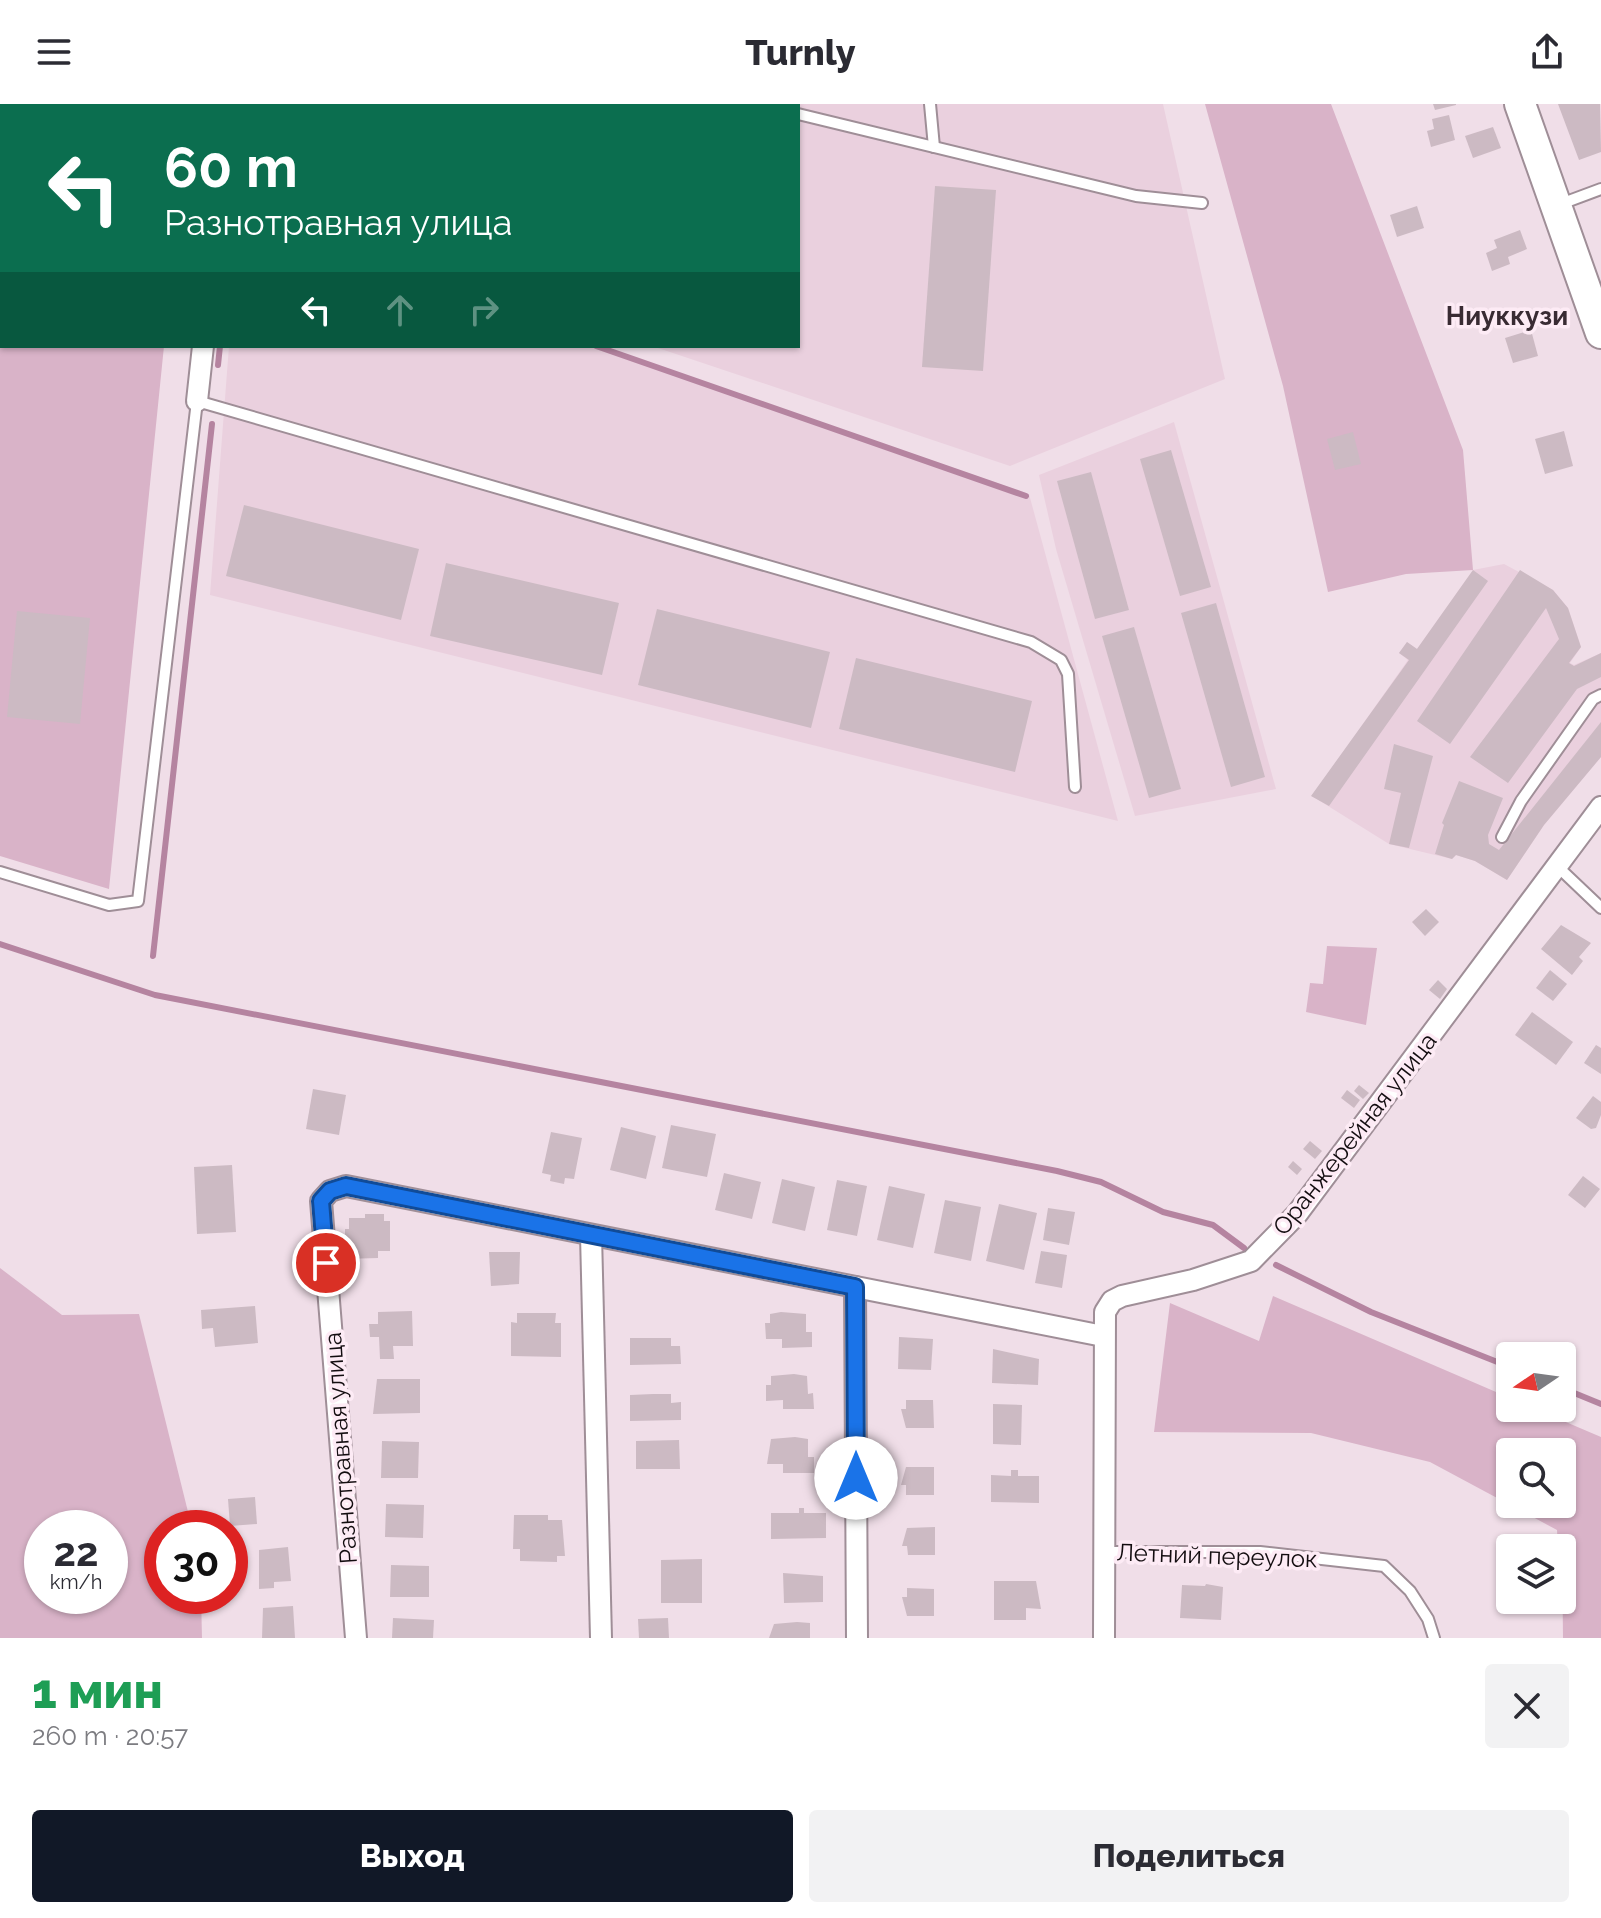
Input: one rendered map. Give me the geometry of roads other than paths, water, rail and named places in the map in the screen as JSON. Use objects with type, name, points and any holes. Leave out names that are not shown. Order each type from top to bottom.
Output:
[{"type":"main road","points":[[1520,104],[1601,333]]},
{"type":"street","points":[[197,401],[203,348]]},
{"type":"street","name":"Оранжерейная улица","points":[[1104,1638],[1105,1312],[1112,1301],[1251,1261],[1297,1214],[1601,807]]},
{"type":"street","name":"Разнотравная улица","points":[[356,1638],[321,1201],[330,1191],[346,1186],[1103,1336]]},
{"type":"street","points":[[591,1235],[601,1638]]},
{"type":"street","points":[[855,1287],[857,1638]]},
{"type":"lane","points":[[930,104],[934,147]]},
{"type":"lane","points":[[800,114],[1136,196],[1202,203]]},
{"type":"lane","points":[[1556,205],[1601,189]]},
{"type":"lane","points":[[0,872],[109,905],[138,901],[197,401],[1031,642],[1061,660],[1068,674],[1075,787]]},
{"type":"lane","points":[[1502,837],[1521,801],[1593,699],[1601,695]]},
{"type":"lane","points":[[1558,867],[1601,908]]},
{"type":"lane","name":"Летний переулок","points":[[1104,1552],[1260,1552],[1384,1566],[1410,1591],[1428,1619],[1434,1638]]},
{"type":"waterway","points":[[218,365],[220,348]]},
{"type":"waterway","points":[[602,348],[1026,496]]},
{"type":"waterway","points":[[153,956],[212,424]]},
{"type":"waterway","points":[[0,944],[155,995],[1057,1171],[1101,1182],[1163,1212],[1213,1225],[1244,1248]]},
{"type":"waterway","points":[[1276,1265],[1371,1312],[1496,1361]]},
{"type":"waterway","points":[[1576,1394],[1601,1404]]},
{"type":"district","name":"Ниуккузи","points":[[1507,316]]}]
